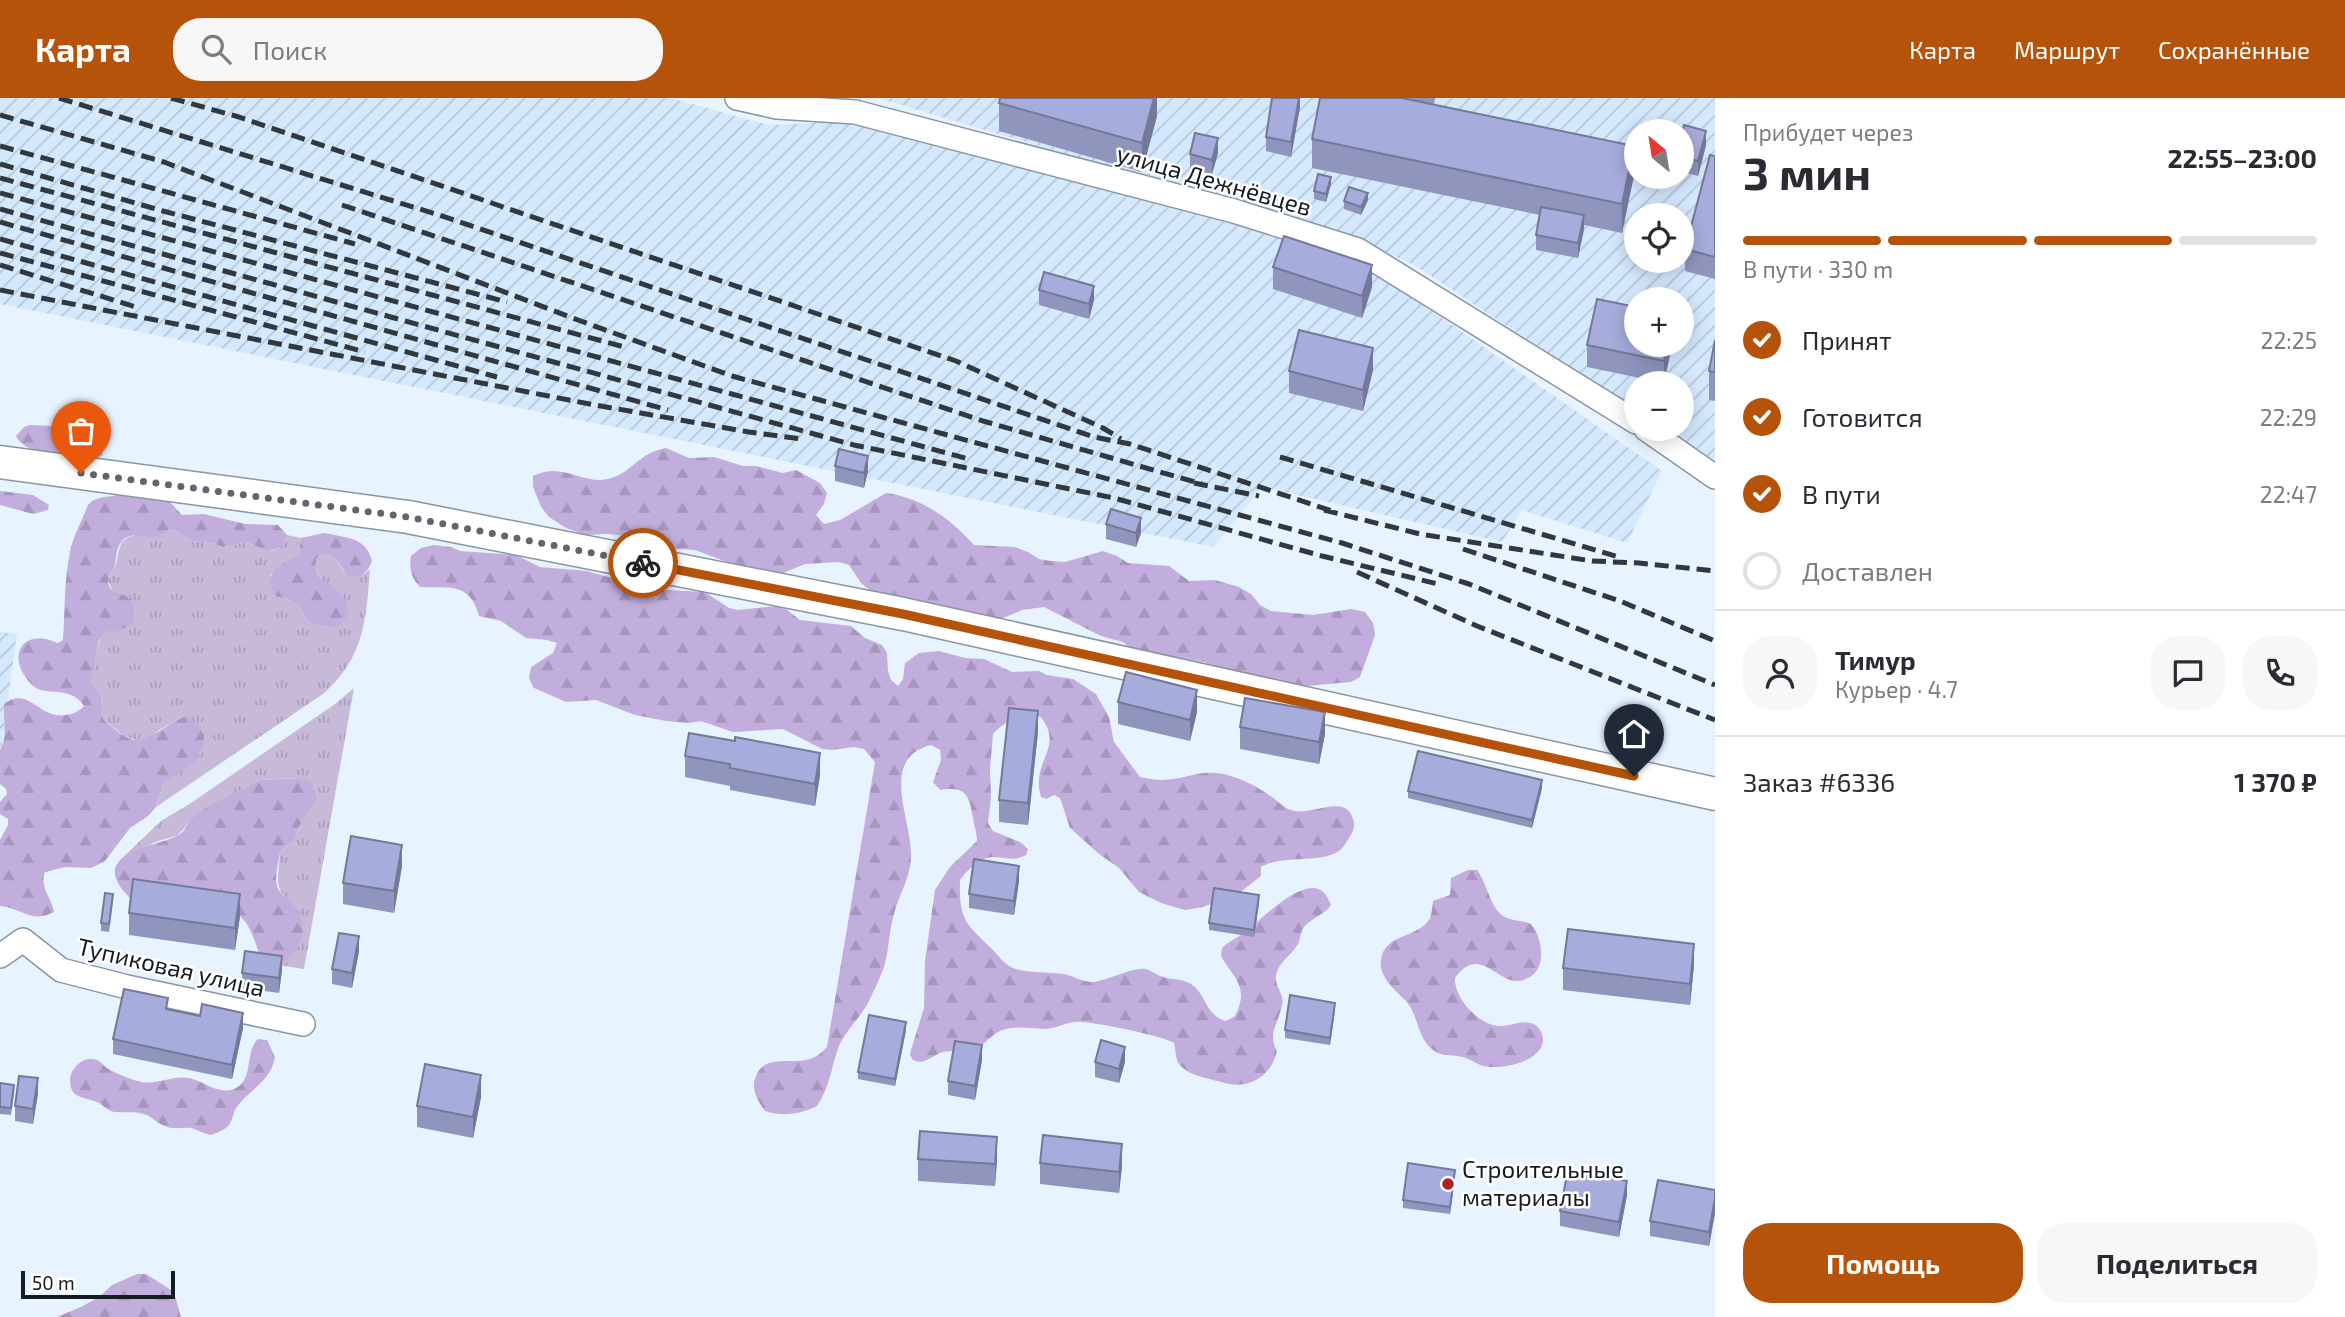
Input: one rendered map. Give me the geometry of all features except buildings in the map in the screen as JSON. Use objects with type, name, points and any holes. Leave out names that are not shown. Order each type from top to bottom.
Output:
[{"type":"main road","points":[[0,462],[408,517],[903,614],[1715,794]]},
{"type":"street","name":"улица Дежнёвцев","points":[[737,98],[777,107],[855,113],[1234,211],[1358,250],[1624,415]]},
{"type":"street","points":[[1663,441],[1715,477]]},
{"type":"street","name":"Тупиковая улица","points":[[0,956],[23,940],[61,970],[127,987],[303,1024]]},
{"type":"shaded area","points":[[0,98],[670,98],[769,125],[855,121],[1354,257],[1662,471],[1627,543],[1522,510],[1502,542],[1262,487],[1213,547],[0,304]]},
{"type":"shaded area","points":[[878,98],[1715,98],[1715,463],[1682,441],[1694,441],[1694,371],[1624,371],[1624,403],[1416,266],[1368,244]]},
{"type":"shaded area","points":[[0,632],[17,634],[0,757]]},
{"type":"green space","points":[[24,427],[71,427],[84,439],[97,445],[103,455],[70,459],[30,449],[16,436]]},
{"type":"green space","points":[[666,448],[689,458],[714,457],[743,466],[756,466],[783,473],[796,470],[820,483],[827,493],[824,504],[816,515],[824,524],[840,520],[886,493],[912,499],[934,511],[955,526],[974,545],[1015,547],[1039,559],[1065,562],[1103,551],[1128,563],[1169,566],[1189,581],[1215,580],[1239,587],[1271,611],[1313,615],[1351,609],[1365,612],[1373,623],[1375,635],[1360,677],[1351,682],[1307,686],[1247,675],[1204,662],[1131,649],[1123,642],[1101,636],[1044,607],[1022,610],[990,624],[877,596],[861,583],[849,565],[839,562],[805,564],[776,576],[695,550],[643,547],[627,536],[586,535],[566,528],[549,517],[541,507],[533,487],[533,476],[543,472],[563,472],[599,480],[613,478],[647,455]]},
{"type":"green space","points":[[0,491],[33,495],[49,505],[48,510],[33,514],[0,505]]},
{"type":"green space","points":[[117,495],[163,499],[169,501],[182,515],[204,514],[245,524],[278,525],[287,535],[283,546],[267,552],[249,542],[223,547],[191,541],[172,529],[152,537],[131,536],[118,548],[108,583],[113,591],[124,595],[135,604],[134,622],[115,632],[105,631],[99,640],[91,680],[101,696],[103,719],[124,736],[137,740],[151,736],[187,716],[197,724],[204,735],[203,747],[195,761],[163,784],[156,807],[130,828],[105,861],[91,868],[65,867],[45,872],[45,888],[54,912],[33,916],[0,906],[0,840],[8,825],[8,819],[0,814],[0,802],[7,794],[0,784],[0,750],[5,733],[4,704],[20,698],[48,713],[59,715],[70,714],[84,706],[71,695],[43,691],[31,684],[23,674],[19,655],[21,647],[35,638],[58,643],[63,640],[67,573],[73,540],[88,505],[98,499]]},
{"type":"green space","points":[[172,529],[191,541],[223,547],[249,542],[267,552],[280,546],[287,535],[301,538],[299,554],[270,575],[277,597],[300,606],[306,620],[326,627],[325,583],[318,573],[316,559],[322,554],[336,559],[344,571],[364,574],[370,569],[367,605],[360,637],[347,667],[337,680],[323,694],[156,807],[163,784],[190,764],[197,724],[181,718],[149,738],[136,740],[124,736],[103,719],[101,696],[91,680],[91,674],[101,635],[105,631],[134,622],[135,604],[113,592],[108,581],[122,542],[129,537],[159,534]]},
{"type":"green space","points":[[324,533],[360,542],[372,561],[363,574],[349,577],[336,559],[322,554],[316,559],[317,573],[341,594],[349,610],[342,622],[332,627],[306,620],[300,606],[277,597],[270,582],[274,571],[299,554],[301,538]]},
{"type":"green space","points":[[433,545],[460,551],[516,555],[540,567],[587,571],[658,591],[705,592],[729,608],[738,610],[777,606],[786,609],[800,620],[851,626],[865,638],[882,645],[887,653],[891,680],[898,686],[903,679],[905,663],[919,653],[939,651],[965,658],[984,659],[1012,672],[1039,671],[1073,679],[1096,694],[1109,717],[1114,742],[1140,777],[1162,780],[1203,773],[1221,774],[1251,784],[1291,810],[1343,807],[1349,811],[1354,827],[1339,851],[1322,857],[1270,863],[1261,867],[1261,876],[1238,894],[1203,907],[1185,910],[1161,903],[1139,892],[1119,868],[1070,828],[1060,798],[1054,795],[1047,799],[1041,797],[1040,773],[1050,738],[1041,717],[1015,719],[993,734],[988,823],[993,831],[1020,842],[1028,849],[1022,857],[992,857],[974,865],[960,880],[961,904],[965,920],[1011,967],[1064,974],[1090,982],[1146,969],[1191,984],[1215,1015],[1226,1021],[1235,1016],[1241,990],[1221,956],[1222,948],[1292,895],[1314,888],[1325,894],[1331,905],[1304,927],[1298,944],[1282,962],[1276,975],[1283,1001],[1273,1033],[1277,1051],[1271,1066],[1260,1078],[1246,1084],[1227,1084],[1186,1070],[1178,1062],[1174,1043],[1168,1040],[1083,1022],[1047,1029],[1006,1029],[997,1032],[975,1049],[943,1052],[921,1062],[913,1060],[911,1050],[924,1008],[925,961],[935,890],[950,867],[977,841],[968,798],[956,789],[940,790],[933,782],[941,760],[940,750],[931,745],[915,752],[905,763],[901,777],[911,858],[894,914],[886,961],[877,984],[866,1007],[839,1046],[828,1084],[817,1106],[792,1114],[765,1111],[754,1090],[754,1081],[760,1069],[772,1062],[810,1059],[827,1047],[875,762],[864,749],[822,749],[783,729],[733,732],[701,721],[666,721],[635,715],[596,700],[566,702],[534,688],[529,678],[531,667],[553,653],[557,643],[526,638],[501,621],[479,616],[470,597],[457,589],[420,587],[411,573],[411,556],[421,548]]},
{"type":"green space","points":[[354,688],[304,969],[278,965],[294,907],[279,888],[280,852],[289,845],[299,828],[302,810],[300,778],[261,780],[253,783],[211,806],[177,836],[158,841],[122,858],[161,821],[335,704]]},
{"type":"green space","points":[[300,778],[311,782],[317,798],[303,818],[294,840],[280,852],[276,873],[277,886],[299,913],[303,931],[297,949],[287,960],[263,963],[251,932],[240,916],[133,901],[116,879],[117,864],[128,854],[177,836],[207,807],[261,780]]},
{"type":"green space","points":[[1468,870],[1477,870],[1492,901],[1503,916],[1531,924],[1541,949],[1539,966],[1528,978],[1510,980],[1488,968],[1472,964],[1455,978],[1458,994],[1469,1009],[1483,1020],[1498,1026],[1526,1022],[1540,1030],[1542,1046],[1537,1053],[1520,1062],[1500,1067],[1483,1066],[1463,1057],[1444,1055],[1433,1050],[1423,1039],[1410,1006],[1387,981],[1381,969],[1382,955],[1386,948],[1397,939],[1423,926],[1430,917],[1433,901],[1450,895],[1451,878]]},
{"type":"green space","points":[[258,1039],[267,1040],[275,1057],[273,1066],[264,1079],[241,1101],[228,1126],[211,1135],[191,1128],[168,1127],[143,1114],[112,1111],[83,1098],[71,1088],[70,1077],[75,1068],[83,1061],[94,1059],[115,1072],[141,1082],[183,1077],[222,1090],[234,1089],[245,1079],[251,1051]]},
{"type":"green space","points":[[137,1274],[146,1274],[174,1292],[181,1317],[57,1317],[81,1307],[99,1297],[112,1285]]},
{"type":"railway","points":[[59,98],[439,215],[1094,437],[1130,444],[1332,511]]},
{"type":"railway","points":[[171,98],[239,117],[956,361],[1103,428],[1121,439]]},
{"type":"railway","points":[[0,115],[164,162],[732,376],[1342,543],[1469,584],[1715,685]]},
{"type":"railway","points":[[0,146],[355,244]]},
{"type":"railway","points":[[0,164],[163,211],[507,302]]},
{"type":"railway","points":[[0,178],[628,348]]},
{"type":"railway","points":[[0,193],[972,460]]},
{"type":"railway","points":[[342,205],[983,421],[1202,484]]},
{"type":"railway","points":[[0,209],[854,445],[1114,498],[1322,556],[1442,585]]},
{"type":"railway","points":[[0,222],[668,410]]},
{"type":"railway","points":[[0,239],[497,377]]},
{"type":"railway","points":[[0,253],[365,352]]},
{"type":"railway","points":[[0,265],[136,307]]},
{"type":"railway","points":[[0,290],[595,405],[802,439]]},
{"type":"railway","points":[[1280,457],[1619,557]]},
{"type":"railway","points":[[1194,483],[1259,496]]},
{"type":"railway","points":[[1324,510],[1420,534],[1592,561],[1715,571]]},
{"type":"railway","points":[[1463,549],[1620,601],[1715,641]]},
{"type":"railway","points":[[1357,572],[1477,626],[1715,720]]},
{"type":"way so far","points":[[81,473],[408,517],[643,563]]},
{"type":"place","name":"Строительные материалы","points":[[1448,1184]]},
{"type":"route","points":[[643,563],[903,614],[1634,776]]}]
